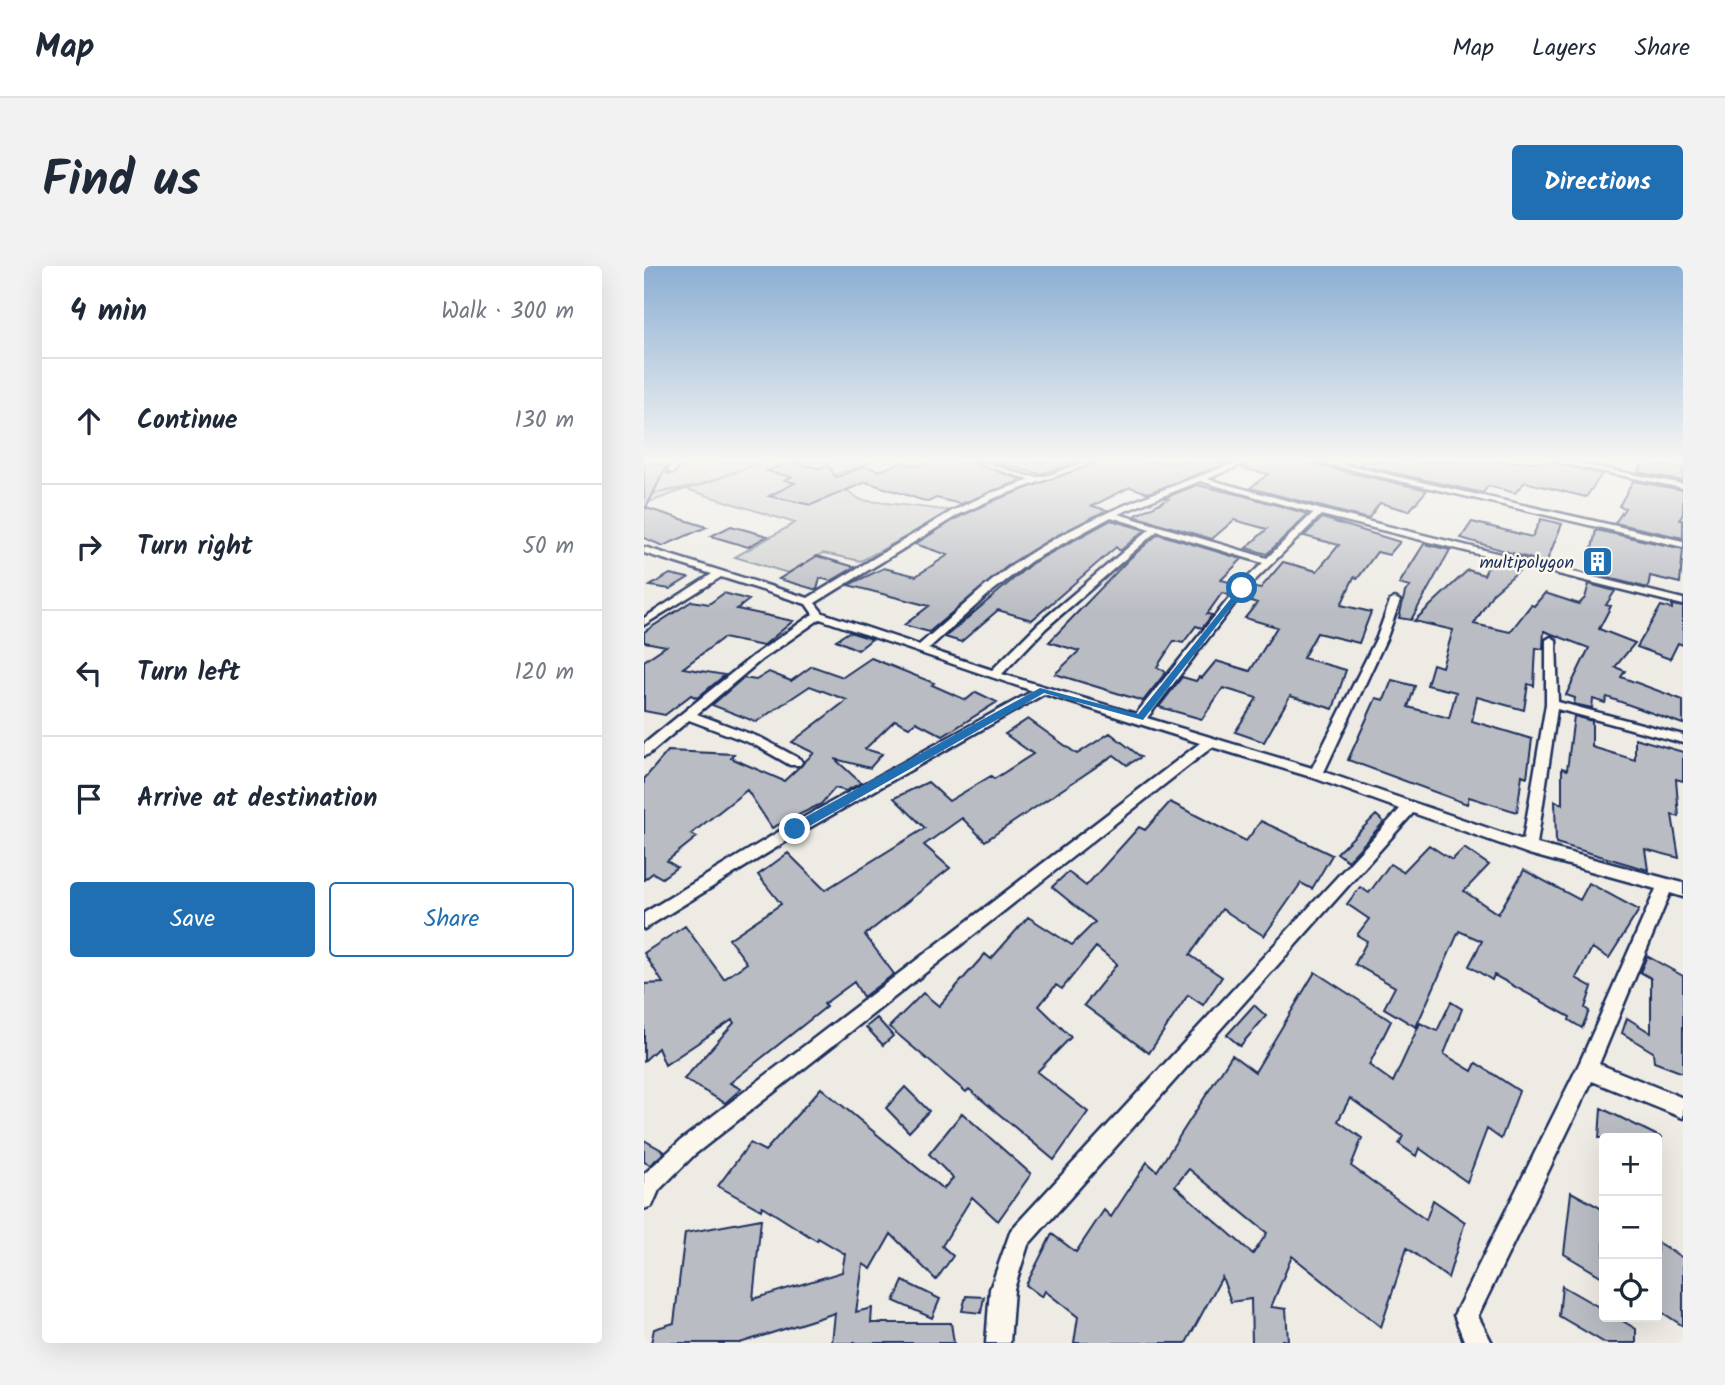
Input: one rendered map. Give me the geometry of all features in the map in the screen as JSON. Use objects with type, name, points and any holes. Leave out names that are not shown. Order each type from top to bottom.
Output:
[{"type":"street","points":[[809,602],[957,512]]},
{"type":"street","points":[[921,649],[1028,560],[1076,531],[1121,512]]},
{"type":"street","points":[[1140,718],[1242,588],[1319,512]]},
{"type":"street","points":[[1320,512],[1683,602]]},
{"type":"street","points":[[1544,512],[1683,544]]},
{"type":"street","points":[[1112,516],[1270,562]]},
{"type":"street","points":[[994,675],[1042,626],[1157,527]]},
{"type":"street","points":[[644,550],[809,602],[820,615],[994,675],[1316,774],[1529,848],[1674,888],[1466,1315],[1471,1331],[1480,1343]]},
{"type":"street","points":[[644,622],[721,573]]},
{"type":"street","points":[[1316,774],[1382,637],[1395,601]]},
{"type":"street","points":[[644,751],[757,658],[820,615]]},
{"type":"street","points":[[1529,848],[1552,704],[1552,640]]},
{"type":"street","points":[[644,922],[795,829],[1043,690]]},
{"type":"street","points":[[1552,704],[1683,739]]},
{"type":"street","points":[[688,715],[757,741],[795,762]]},
{"type":"street","points":[[644,1198],[651,1182],[687,1148],[1209,742]]},
{"type":"street","points":[[998,1343],[1002,1289],[1019,1238],[1409,808]]},
{"type":"street","points":[[1587,1069],[1683,1108]]},
{"type":"shaded area","points":[[761,512],[952,512],[861,561],[823,553],[788,573],[735,557],[795,523]]},
{"type":"building","points":[[644,512],[660,512],[707,527],[663,546],[644,538]]},
{"type":"building","points":[[969,512],[1103,512],[1050,539],[1010,564],[929,632],[904,625],[929,606],[848,585],[884,568],[916,576],[948,555],[915,544]]},
{"type":"building","points":[[1141,512],[1308,514],[1267,554],[1246,548],[1267,529],[1234,520],[1212,539],[1134,516]]},
{"type":"building","points":[[1342,512],[1373,512],[1368,519]]},
{"type":"building","points":[[1622,512],[1683,512],[1680,520],[1683,520],[1683,538],[1615,523]]},
{"type":"building","points":[[1322,518],[1400,542],[1389,555],[1377,552],[1358,578],[1354,577],[1341,605],[1371,612],[1359,643],[1317,633],[1303,658],[1346,670],[1333,709],[1290,696],[1264,742],[1235,732],[1257,698],[1223,688],[1202,719],[1159,707],[1182,677],[1196,681],[1199,677],[1202,678],[1216,661],[1250,671],[1277,627],[1245,618],[1257,603],[1242,598],[1252,587],[1260,589],[1283,562],[1317,571],[1339,545],[1304,536]]},
{"type":"building","points":[[1541,519],[1562,524],[1546,563],[1461,538],[1472,522],[1532,537]]},
{"type":"building","points":[[1111,520],[1145,530],[1120,551],[1116,547],[1032,620],[998,610],[961,642],[945,637],[1032,563]]},
{"type":"building","points":[[731,526],[768,536],[748,547],[711,536]]},
{"type":"building","points":[[1596,530],[1683,549],[1680,583],[1650,576],[1648,588],[1592,574],[1594,569],[1588,567]]},
{"type":"building","points":[[1158,534],[1242,559],[1221,580],[1238,584],[1229,595],[1222,593],[1207,614],[1212,615],[1202,628],[1196,626],[1183,643],[1174,641],[1157,667],[1166,672],[1143,701],[1055,674],[1079,651],[1049,642],[1128,560]]},
{"type":"building","points":[[1424,544],[1450,550],[1411,620],[1399,618],[1405,592],[1410,587],[1399,584]]},
{"type":"building","points":[[817,556],[855,567],[831,581],[820,578],[817,590],[779,579]]},
{"type":"building","points":[[1491,560],[1522,568],[1493,593],[1474,624],[1510,632],[1531,605],[1534,606],[1545,593],[1579,604],[1585,598],[1589,584],[1615,591],[1606,605],[1611,606],[1599,629],[1635,643],[1615,667],[1625,671],[1621,677],[1683,700],[1683,724],[1607,697],[1605,703],[1593,699],[1592,708],[1574,704],[1575,698],[1566,695],[1589,648],[1544,631],[1543,649],[1536,648],[1534,686],[1528,684],[1524,710],[1477,697],[1472,721],[1532,739],[1527,777],[1522,775],[1517,812],[1469,797],[1467,804],[1348,760],[1376,698],[1384,700],[1392,680],[1415,686],[1408,707],[1449,718],[1456,692],[1427,685],[1433,664],[1442,667],[1453,630],[1414,621],[1468,570],[1484,575]]},
{"type":"building","points":[[670,574],[688,578],[670,589],[650,586]]},
{"type":"building","points":[[724,593],[749,600],[737,609],[793,621],[763,646],[723,638],[683,668],[725,675],[697,698],[691,695],[665,715],[644,711],[644,661],[666,646],[644,642],[644,632],[692,601],[709,604]]},
{"type":"building","points":[[1672,605],[1683,607],[1683,645],[1678,643],[1670,659],[1637,647],[1661,606],[1672,609]]},
{"type":"building","points":[[849,632],[872,639],[858,650],[836,640]]},
{"type":"building","points":[[871,658],[934,683],[932,685],[966,700],[976,692],[997,702],[943,736],[916,722],[909,727],[895,720],[865,749],[882,754],[870,768],[835,759],[861,783],[846,791],[835,788],[821,804],[772,828],[747,790],[691,834],[697,837],[667,861],[677,867],[662,878],[653,873],[644,880],[644,779],[668,751],[734,754],[731,758],[784,781],[814,753],[792,742],[847,700],[810,686],[756,722],[712,705],[743,678],[756,680],[769,672],[791,681],[812,666],[843,677]]},
{"type":"building","points":[[1574,716],[1592,721],[1592,747],[1635,760],[1635,738],[1683,752],[1683,781],[1676,779],[1679,817],[1672,815],[1679,858],[1645,849],[1648,870],[1556,843],[1555,801],[1562,804],[1562,768],[1567,770]]},
{"type":"building","points":[[1028,719],[1077,754],[1110,733],[1141,757],[1127,765],[1114,755],[985,841],[962,818],[924,845],[950,868],[865,935],[894,974],[863,997],[854,982],[824,1004],[826,1007],[730,1083],[741,1089],[725,1103],[684,1079],[734,1023],[732,1020],[665,1065],[658,1048],[644,1061],[644,984],[663,983],[644,953],[685,926],[724,979],[747,963],[729,939],[781,904],[758,875],[788,853],[825,890],[925,828],[894,798],[928,782],[949,801],[991,776],[994,779],[1033,754],[1005,734]]},
{"type":"building","points":[[1170,802],[1246,841],[1261,821],[1332,855],[1312,889],[1301,883],[1264,936],[1222,909],[1190,955],[1222,977],[1203,1005],[1188,995],[1149,1053],[1084,1005],[1117,964],[1096,947],[1062,989],[1056,985],[1039,1006],[1071,1037],[1037,1072],[1088,1112],[1054,1160],[969,1089],[966,1092],[889,1027],[923,993],[939,1006],[985,954],[991,959],[1028,917],[1072,945],[1095,922],[1052,887],[1068,872],[1086,886],[1139,827],[1145,830]]},
{"type":"building","points":[[1376,815],[1384,822],[1348,861],[1337,853]]},
{"type":"building","points":[[1429,845],[1452,860],[1464,848],[1489,865],[1464,891],[1498,914],[1524,870],[1580,900],[1589,883],[1639,910],[1609,958],[1592,948],[1576,978],[1592,987],[1585,1008],[1589,1011],[1582,1028],[1569,1020],[1570,1017],[1494,975],[1492,980],[1469,966],[1482,941],[1459,931],[1416,1027],[1384,1008],[1395,987],[1355,964],[1367,941],[1357,935],[1369,919],[1347,904],[1360,887],[1369,893],[1390,864],[1403,872]]},
{"type":"building","points":[[1647,956],[1683,976],[1683,1073],[1654,1062],[1653,1052],[1622,1033],[1627,1018],[1651,1033],[1651,978],[1640,972]]},
{"type":"building","points":[[1315,972],[1391,1021],[1369,1065],[1393,1082],[1420,1023],[1437,1031],[1451,1002],[1462,1009],[1444,1054],[1472,1071],[1476,1063],[1519,1091],[1501,1139],[1487,1129],[1467,1182],[1419,1148],[1416,1156],[1399,1144],[1403,1136],[1350,1098],[1338,1121],[1362,1138],[1351,1166],[1426,1220],[1433,1200],[1465,1222],[1448,1278],[1407,1248],[1381,1327],[1292,1256],[1271,1307],[1286,1309],[1288,1341],[1252,1343],[1251,1299],[1231,1302],[1222,1277],[1186,1343],[1074,1343],[1078,1317],[1045,1291],[1042,1297],[1026,1285],[1052,1234],[1076,1252],[1104,1210],[1111,1217],[1147,1162],[1157,1171],[1232,1055],[1255,1072]],"holes":[[[1189,1169],[1267,1233],[1253,1254],[1175,1186]]]},
{"type":"building","points":[[1254,1005],[1266,1016],[1240,1046],[1227,1035]]},
{"type":"building","points":[[877,1018],[893,1036],[883,1045],[866,1027]]},
{"type":"building","points":[[905,1087],[929,1111],[909,1132],[886,1108]]},
{"type":"building","points":[[821,1088],[943,1189],[953,1178],[929,1154],[962,1113],[1031,1174],[998,1221],[972,1197],[942,1246],[953,1256],[936,1280],[891,1234],[871,1269],[863,1264],[856,1312],[872,1308],[871,1323],[951,1323],[954,1343],[832,1343],[835,1313],[740,1343],[651,1343],[654,1329],[674,1323],[685,1233],[761,1219],[753,1299],[842,1272],[845,1254],[818,1238],[817,1241],[762,1206],[761,1210],[718,1186],[750,1143],[765,1151]]},
{"type":"building","points":[[1601,1108],[1652,1133],[1599,1133]]},
{"type":"building","points":[[644,1140],[665,1152],[650,1165],[644,1162]]},
{"type":"building","points":[[1571,1192],[1599,1207],[1599,1275],[1564,1254]]},
{"type":"building","points":[[1662,1245],[1683,1258],[1683,1326],[1662,1312]]},
{"type":"building","points":[[903,1281],[940,1299],[932,1318],[894,1301]]},
{"type":"building","points":[[1562,1286],[1599,1307],[1599,1322],[1624,1322],[1636,1329],[1636,1343],[1605,1343],[1559,1316]]},
{"type":"building","points":[[966,1296],[984,1297],[981,1313],[962,1311]]},
{"type":"place","name":"multipolygon","points":[[1597,562]]},
{"type":"route","points":[[795,829],[1043,690],[1140,718],[1242,588]]}]
